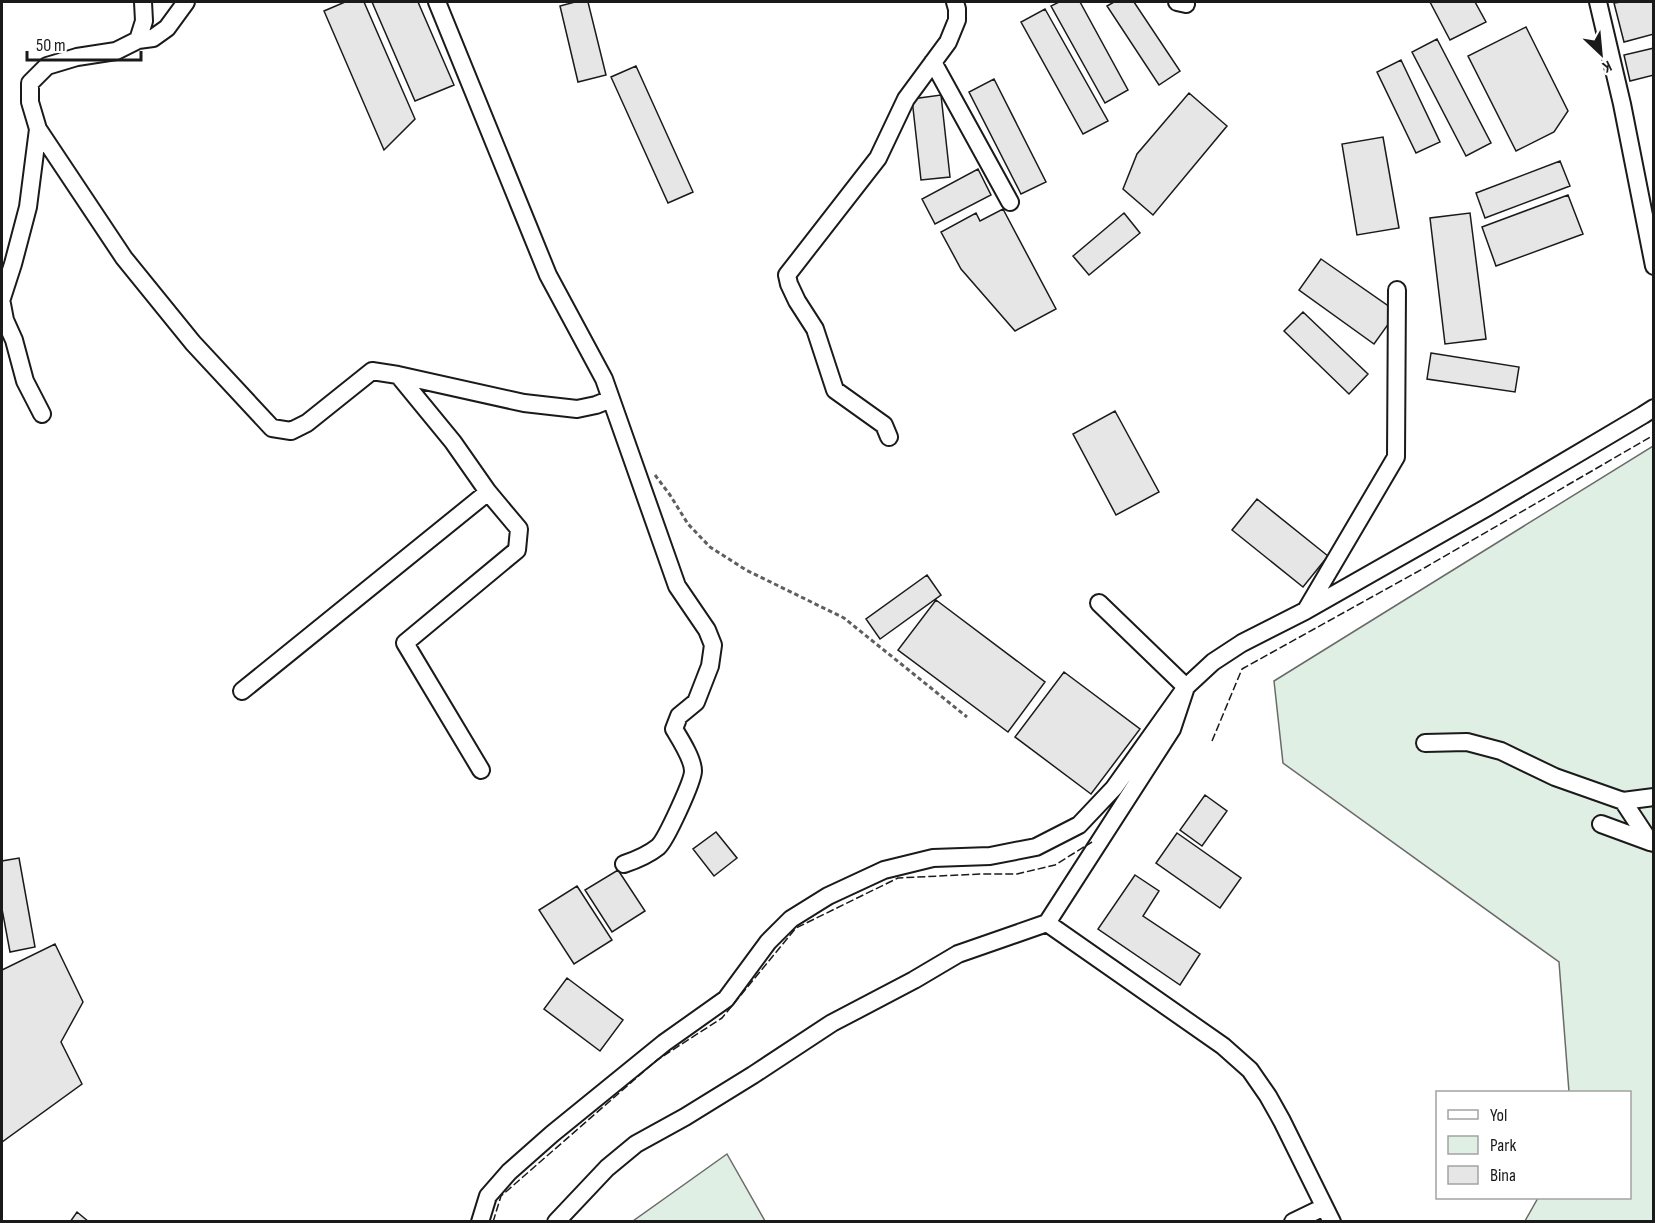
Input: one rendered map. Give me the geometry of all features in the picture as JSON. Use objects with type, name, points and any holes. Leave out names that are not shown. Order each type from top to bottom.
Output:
[{"type":"street","points":[[138,40],[144,21],[143,2]]},
{"type":"street","points":[[186,2],[167,28],[153,38],[138,40],[116,51],[77,57],[47,66],[30,83],[30,102],[38,129],[124,258],[193,343],[272,428],[291,431],[299,427],[372,372],[398,375],[524,403],[577,409],[611,399]]},
{"type":"street","points":[[437,2],[548,275],[604,379],[677,586],[706,630],[713,645],[710,666],[696,702],[679,716],[674,729],[686,750],[693,772],[672,826],[659,846],[624,864]]},
{"type":"street","points":[[1598,2],[1622,104],[1653,266]]},
{"type":"street","points":[[890,437],[884,425],[835,390],[815,329],[789,284],[788,275],[878,158],[906,99],[948,42],[957,20],[959,4]]},
{"type":"street","points":[[933,62],[1010,202]]},
{"type":"street","points":[[2,298],[28,207],[38,129]]},
{"type":"street","points":[[1305,611],[1396,457],[1397,290]]},
{"type":"street","points":[[2,304],[25,381],[42,414]]},
{"type":"street","points":[[398,375],[453,442],[488,492],[519,529],[517,550],[405,644],[481,770]]},
{"type":"street","points":[[480,1221],[489,1196],[509,1172],[664,1043],[726,999],[768,942],[791,919],[828,896],[884,870],[933,858],[990,856],[1036,847],[1079,825],[1114,788],[1186,687],[1213,662],[1242,643],[1305,611],[1486,508],[1653,408]]},
{"type":"street","points":[[242,691],[488,492]]},
{"type":"street","points":[[1099,603],[1186,687]]},
{"type":"street","points":[[556,1221],[607,1168],[636,1144],[685,1117],[832,1023],[914,981],[958,954],[1047,923],[1172,729],[1186,687]]},
{"type":"street","points":[[1425,743],[1467,742],[1501,751],[1555,777],[1623,801],[1653,797]]},
{"type":"street","points":[[1623,801],[1652,842]]},
{"type":"street","points":[[1601,824],[1652,842]]},
{"type":"street","points":[[1047,923],[1223,1046],[1250,1070],[1282,1121],[1328,1214],[1293,1221]]},
{"type":"path","points":[[650,468],[688,524],[710,547],[746,570],[844,618],[967,717]]},
{"type":"green space","points":[[1653,446],[1653,1221],[1525,1221],[1537,1199],[1631,1199],[1631,1091],[1569,1091],[1559,962],[1283,763],[1274,681]]},
{"type":"green space","points":[[727,1154],[765,1221],[633,1221]]},
{"type":"building","points":[[345,2],[364,2],[415,119],[384,150],[324,11]]},
{"type":"building","points":[[372,2],[418,2],[454,85],[415,101]]},
{"type":"building","points":[[575,2],[588,2],[606,75],[578,82],[560,6]]},
{"type":"building","points":[[1059,2],[1080,2],[1128,90],[1105,103],[1051,6]]},
{"type":"building","points":[[1114,2],[1134,2],[1180,71],[1159,85],[1107,6]]},
{"type":"building","points":[[1430,2],[1475,2],[1486,22],[1450,40]]},
{"type":"building","points":[[1654,2],[1654,34],[1624,42],[1614,3]]},
{"type":"building","points":[[1045,9],[1108,121],[1083,134],[1021,22]]},
{"type":"building","points":[[1526,27],[1568,111],[1554,132],[1516,151],[1468,56]]},
{"type":"building","points":[[1437,39],[1491,143],[1466,156],[1412,52]]},
{"type":"building","points":[[1654,48],[1654,75],[1630,81],[1624,55]]},
{"type":"building","points":[[1401,60],[1440,142],[1416,153],[1377,72]]},
{"type":"building","points":[[636,66],[693,192],[668,203],[611,77]]},
{"type":"building","points":[[994,79],[1046,182],[1021,194],[969,92]]},
{"type":"building","points":[[1189,93],[1227,126],[1153,215],[1123,189],[1137,154]]},
{"type":"building","points":[[941,95],[950,177],[921,180],[912,99]]},
{"type":"building","points":[[1383,137],[1399,228],[1357,235],[1342,144]]},
{"type":"building","points":[[1560,161],[1570,186],[1485,218],[1476,193]]},
{"type":"building","points":[[978,169],[991,195],[935,224],[922,199]]},
{"type":"building","points":[[1568,195],[1583,234],[1496,266],[1482,227]]},
{"type":"building","points":[[1003,209],[1056,309],[1015,331],[961,269],[941,232],[976,213],[980,221]]},
{"type":"building","points":[[1124,213],[1140,233],[1089,275],[1073,256]]},
{"type":"building","points":[[1470,213],[1486,339],[1445,344],[1430,218]]},
{"type":"building","points":[[1321,259],[1397,312],[1374,344],[1299,290]]},
{"type":"building","points":[[1303,312],[1368,374],[1349,394],[1284,331]]},
{"type":"building","points":[[1431,353],[1519,367],[1515,392],[1427,379]]},
{"type":"building","points":[[1115,411],[1159,492],[1116,515],[1073,434]]},
{"type":"building","points":[[1257,499],[1328,556],[1303,587],[1232,530]]},
{"type":"building","points":[[927,575],[941,595],[880,639],[866,619]]},
{"type":"building","points":[[936,600],[1045,682],[1008,732],[898,650]]},
{"type":"building","points":[[1064,672],[1140,729],[1091,794],[1015,737]]},
{"type":"building","points":[[1205,795],[1227,811],[1202,846],[1180,830]]},
{"type":"building","points":[[716,832],[737,858],[714,876],[693,849]]},
{"type":"building","points":[[1177,833],[1241,878],[1220,908],[1156,863]]},
{"type":"building","points":[[19,858],[35,947],[10,952],[2,909],[2,861]]},
{"type":"building","points":[[618,870],[645,911],[612,932],[585,890]]},
{"type":"building","points":[[1135,875],[1159,891],[1143,916],[1200,954],[1180,985],[1098,929]]},
{"type":"building","points":[[577,886],[612,940],[574,964],[539,910]]},
{"type":"building","points":[[55,944],[83,1002],[61,1042],[82,1084],[2,1142],[2,970]]},
{"type":"building","points":[[567,978],[623,1020],[600,1051],[544,1009]]},
{"type":"building","points":[[77,1212],[89,1222],[70,1222]]},
{"type":"fence","points":[[1212,741],[1242,669],[1426,567],[1654,435]]},
{"type":"fence","points":[[493,1222],[501,1196],[657,1060],[722,1018],[796,928],[898,878],[1017,874],[1055,865],[1092,842]]}]
